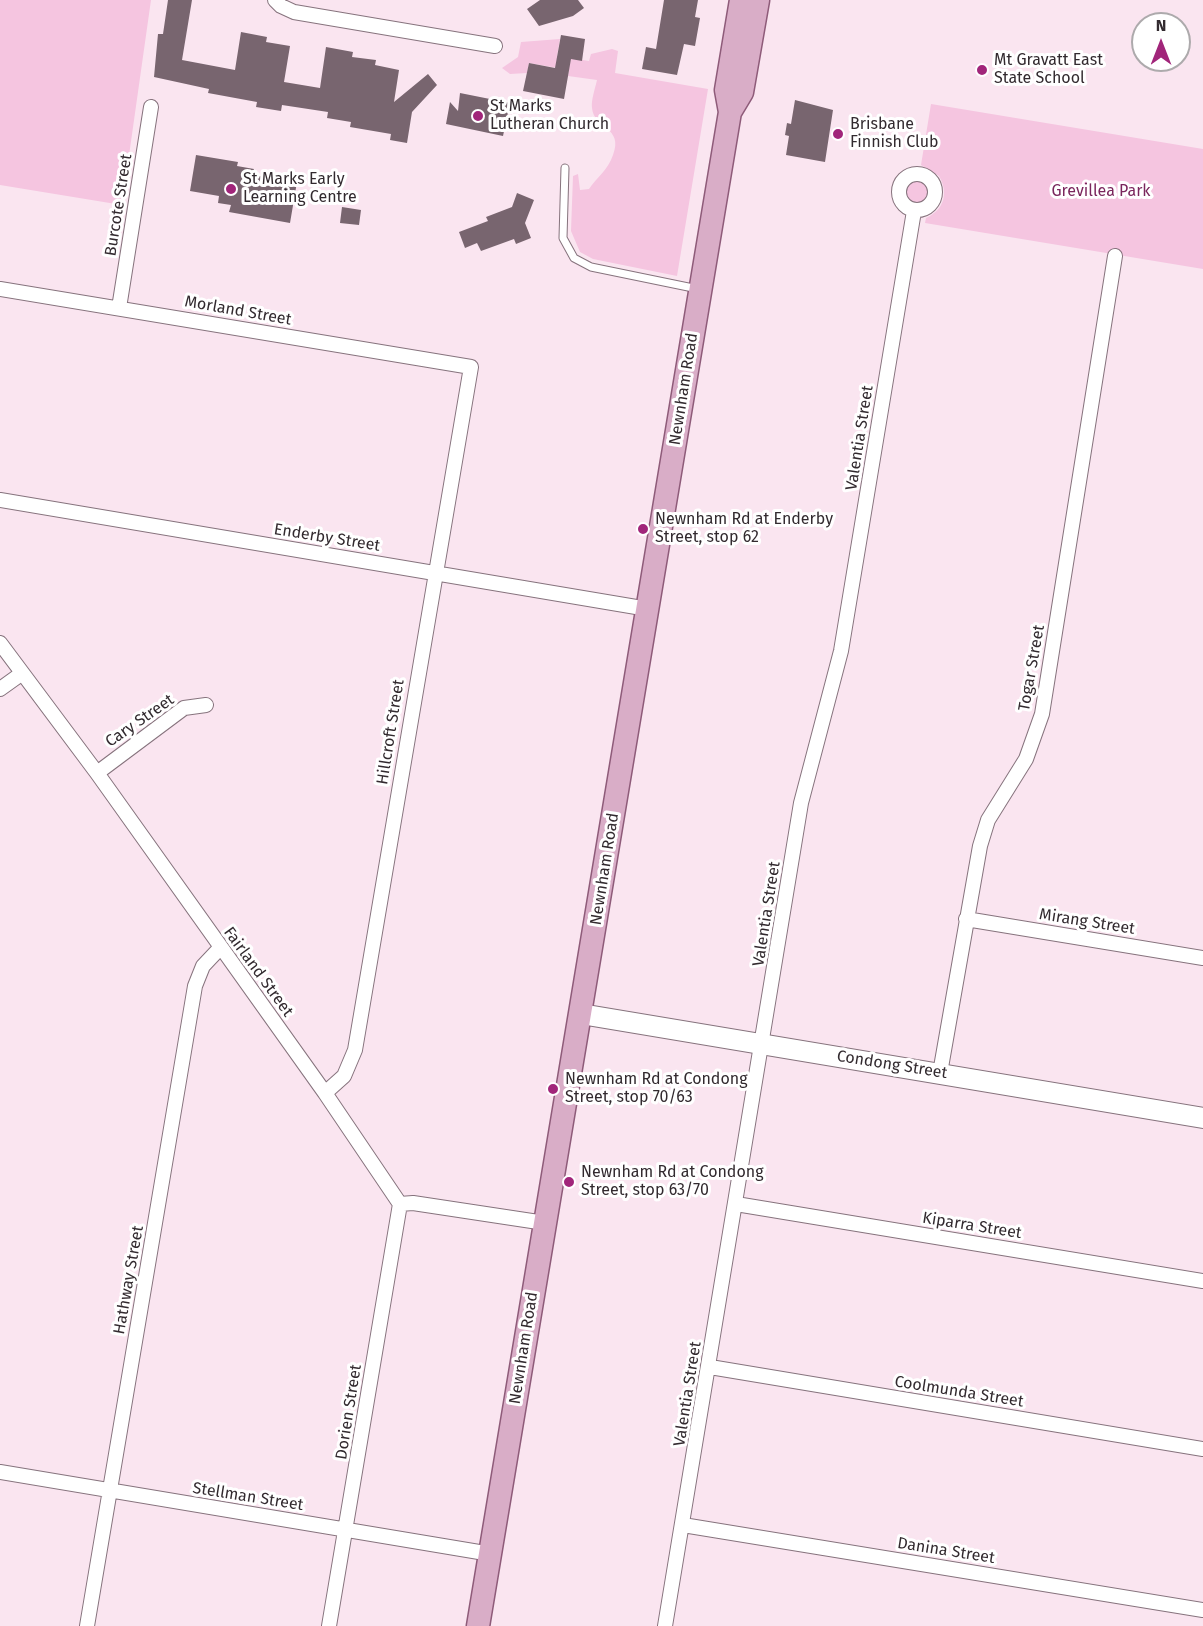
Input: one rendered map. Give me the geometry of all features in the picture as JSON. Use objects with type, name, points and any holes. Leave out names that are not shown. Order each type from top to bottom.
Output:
[{"type":"main road","name":"Newnham Road","points":[[478,1626],[730,112],[726,90],[741,0]]},
{"type":"main road","name":"Newnham Road","points":[[730,112],[742,92],[758,0]]},
{"type":"street","points":[[275,0],[281,6],[294,12],[495,46]]},
{"type":"street","name":"Burcote Street","points":[[119,308],[151,107]]},
{"type":"street","name":"Valentia Street","points":[[665,1626],[710,1367],[801,803],[841,651],[914,211]]},
{"type":"street","name":"Togar Street","points":[[940,1073],[980,846],[988,820],[1026,759],[1042,714],[1116,256]]},
{"type":"street","name":"Morland Street","points":[[0,289],[471,367]]},
{"type":"street","name":"Hillcroft Street","points":[[325,1093],[344,1077],[355,1050],[434,573],[471,367]]},
{"type":"street","name":"Enderby Street","points":[[0,500],[648,609]]},
{"type":"street","name":"Fairland Street","points":[[0,644],[97,772],[325,1093],[400,1204]]},
{"type":"street","points":[[0,689],[21,674]]},
{"type":"street","name":"Cary Street","points":[[97,772],[184,708],[206,705]]},
{"type":"street","name":"Mirang Street","points":[[966,919],[1203,958]]},
{"type":"street","name":"Hathway Street","points":[[87,1626],[195,986],[202,966],[220,948]]},
{"type":"street","name":"Condong Street","points":[[581,1014],[1203,1118]]},
{"type":"street","points":[[400,1204],[413,1203],[544,1222]]},
{"type":"street","name":"Dorien Street","points":[[330,1626],[400,1204]]},
{"type":"street","name":"Kiparra Street","points":[[736,1204],[1203,1281]]},
{"type":"street","name":"Coolmunda Street","points":[[710,1367],[1203,1449]]},
{"type":"street","name":"Stellman Street","points":[[0,1472],[490,1554]]},
{"type":"street","name":"Danina Street","points":[[683,1525],[1203,1610]]},
{"type":"lane","points":[[565,168],[563,238],[574,258],[591,267],[701,289]]},
{"type":"green space","points":[[0,0],[151,0],[122,205],[0,185]]},
{"type":"green space","points":[[560,39],[557,56],[589,61],[591,54],[612,49],[618,51],[615,73],[708,89],[677,276],[593,259],[580,252],[571,231],[573,176],[578,174],[580,190],[589,189],[608,165],[615,146],[612,133],[594,115],[592,108],[597,80],[568,76],[569,70],[529,63],[527,73],[510,74],[502,68],[518,57],[521,42]]},
{"type":"green space","name":"Grevillea Park","points":[[931,104],[1203,149],[1203,269],[925,223],[926,218],[941,206],[944,195],[939,176],[921,165]]},
{"type":"green space","points":[[917,181],[925,184],[928,192],[925,200],[917,203],[909,200],[906,192],[909,184]]},
{"type":"building","points":[[168,0],[192,0],[182,60],[235,70],[241,32],[267,37],[266,42],[290,46],[284,82],[320,88],[326,47],[353,52],[352,57],[376,60],[375,65],[399,70],[394,102],[428,74],[437,85],[412,112],[407,143],[390,140],[391,134],[350,127],[351,122],[327,118],[328,112],[282,105],[281,111],[256,107],[257,102],[208,93],[209,89],[154,77],[158,34],[163,34]]},
{"type":"building","points":[[540,0],[578,0],[584,8],[573,16],[539,26],[527,9]]},
{"type":"building","points":[[664,0],[698,0],[695,17],[700,18],[695,46],[684,44],[677,75],[642,69],[646,47],[656,49]]},
{"type":"building","points":[[561,35],[585,39],[582,61],[571,59],[564,99],[523,91],[529,63],[555,68]]},
{"type":"building","name":"St Marks Lutheran Church","points":[[460,93],[510,103],[503,136],[446,124],[450,102],[458,111]]},
{"type":"building","points":[[795,100],[833,110],[825,162],[786,155],[789,136],[785,135],[787,123],[791,124]]},
{"type":"building","points":[[196,155],[238,162],[237,166],[254,169],[253,175],[297,182],[290,223],[229,212],[231,205],[218,203],[219,196],[190,191]]},
{"type":"building","points":[[517,193],[534,200],[525,223],[531,238],[516,244],[514,239],[481,251],[477,243],[465,248],[459,232],[488,221],[486,217],[512,207]]},
{"type":"building","points":[[342,207],[361,210],[359,225],[340,223]]},
{"type":"place","name":"Mt Gravatt East State School","points":[[982,70]]},
{"type":"place","name":"St Marks Lutheran Church","points":[[478,116]]},
{"type":"place","name":"Brisbane Finnish Club","points":[[838,134]]},
{"type":"place","name":"St Marks Early Learning Centre","points":[[231,189]]},
{"type":"place","name":"Newnham Rd at Enderby Street, stop 62","points":[[643,529]]},
{"type":"place","name":"Newnham Rd at Condong Street, stop 70/63","points":[[553,1089]]},
{"type":"place","name":"Newnham Rd at Condong Street, stop 63/70","points":[[569,1182]]}]
